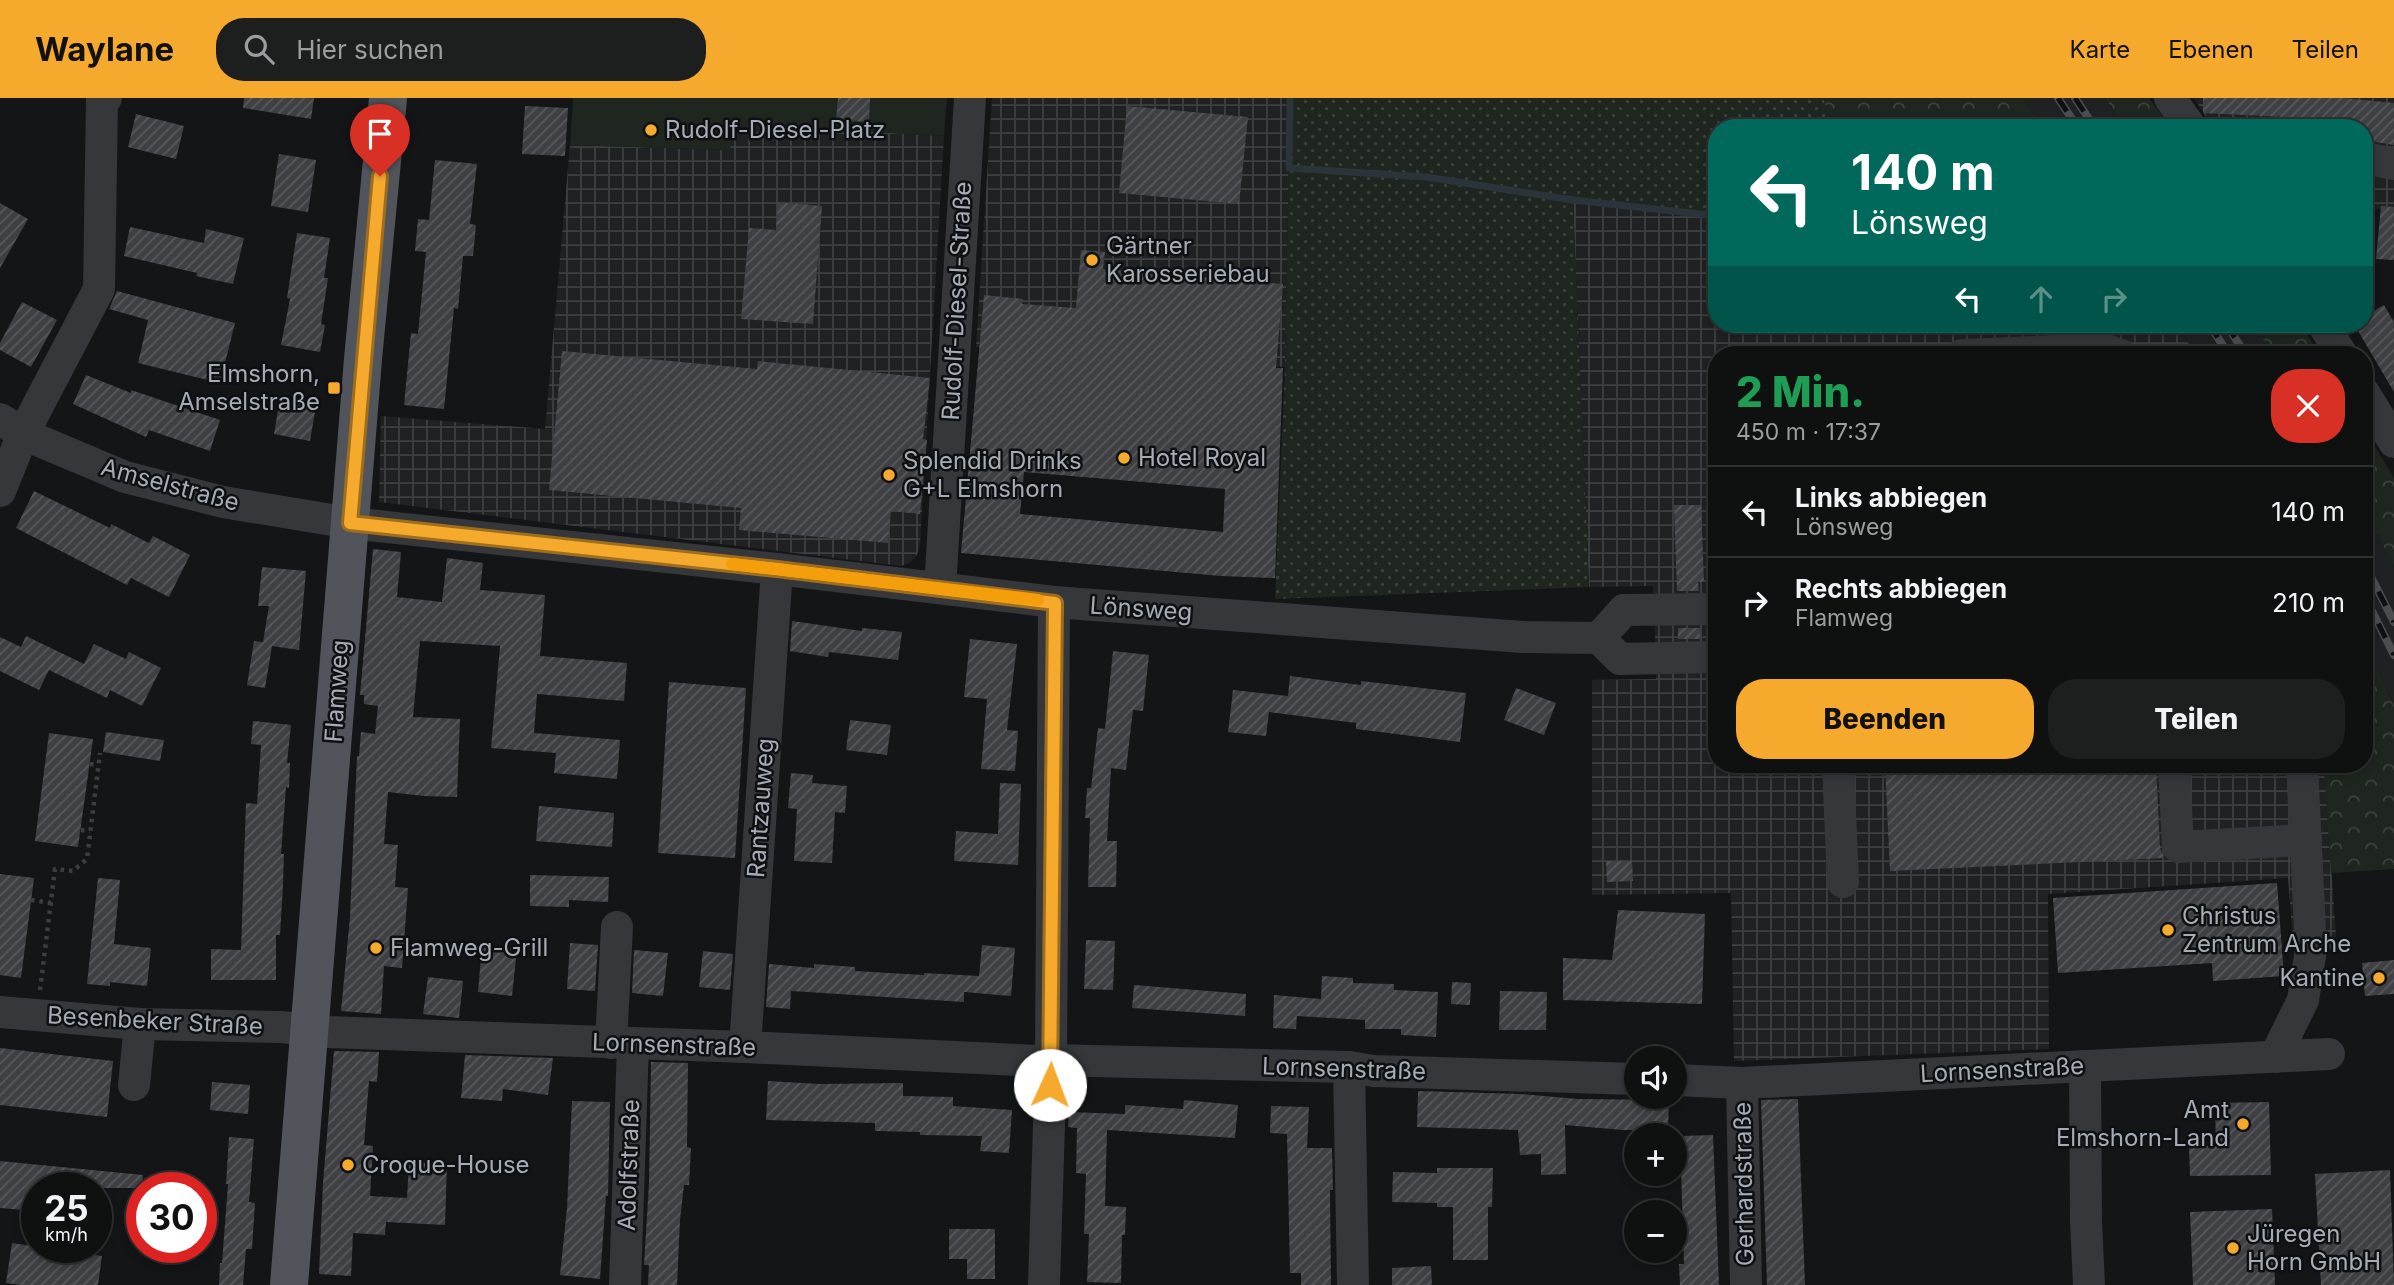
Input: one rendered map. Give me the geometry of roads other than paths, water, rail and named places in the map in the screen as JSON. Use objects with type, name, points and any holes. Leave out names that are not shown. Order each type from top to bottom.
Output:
[{"type":"main road","name":"Flamweg","points":[[289,1285],[387,98]]},
{"type":"street","points":[[0,491],[11,427],[99,289],[102,101],[106,98]]},
{"type":"street","name":"Rudolf-Diesel-Straße","points":[[940,588],[970,98]]},
{"type":"street","points":[[2170,98],[2185,119]]},
{"type":"street","points":[[2373,160],[2394,164]]},
{"type":"street","points":[[2373,408],[2394,442]]},
{"type":"street","name":"Amselstraße","points":[[11,427],[125,477],[223,502],[350,523]]},
{"type":"street","name":"Lönsweg","points":[[350,523],[777,569],[1055,603],[1523,637],[1599,638]]},
{"type":"street","name":"Rantzauweg","points":[[745,1047],[777,569]]},
{"type":"street","points":[[1044,1285],[1044,1060],[1055,603]]},
{"type":"street","points":[[1708,609],[1624,610],[1599,638],[1620,659],[1708,657]]},
{"type":"street","points":[[1838,773],[1843,881]]},
{"type":"street","points":[[2174,773],[2178,847],[2306,840]]},
{"type":"street","points":[[2275,1057],[2302,1000],[2311,950],[2302,773]]},
{"type":"street","name":"Adolfstraße","points":[[617,927],[622,1044],[625,1285]]},
{"type":"street","name":"Besenbeker Straße","points":[[0,1012],[140,1024],[311,1029]]},
{"type":"street","points":[[134,1085],[140,1024]]},
{"type":"street","name":"Lornsenstraße","points":[[311,1029],[327,1032],[1044,1060],[1624,1079]]},
{"type":"street","name":"Lornsenstraße","points":[[1687,1081],[1742,1083],[2329,1054]]},
{"type":"street","points":[[2085,1066],[2089,1285]]},
{"type":"street","points":[[1349,1068],[1353,1285]]},
{"type":"street","name":"Gerhardstraße","points":[[1742,1083],[1746,1285]]},
{"type":"waterway","points":[[1290,98],[1289,168],[1426,177],[1573,200],[1708,215]]},
{"type":"railway","points":[[2058,98],[2072,119]]},
{"type":"railway","points":[[2075,98],[2089,119]]},
{"type":"railway","points":[[2215,333],[2223,346]]},
{"type":"railway","points":[[2232,333],[2240,346]]},
{"type":"railway","points":[[2373,581],[2394,622]]},
{"type":"railway","points":[[2373,613],[2394,655]]},
{"type":"place","name":"Rudolf-Diesel-Platz","points":[[651,130]]},
{"type":"place","name":"Gärtner Karosseriebau","points":[[1092,260]]},
{"type":"place","name":"Elmshorn, Amselstraße","points":[[334,388]]},
{"type":"place","name":"Hotel Royal","points":[[1124,458]]},
{"type":"place","name":"Splendid Drinks G+L Elmshorn","points":[[889,475]]},
{"type":"place","name":"Christus Zentrum Arche","points":[[2168,930]]},
{"type":"place","name":"Flamweg-Grill","points":[[376,948]]},
{"type":"place","name":"Kantine","points":[[2379,978]]},
{"type":"place","name":"Amt Elmshorn-Land","points":[[2243,1124]]},
{"type":"place","name":"Croque-House","points":[[348,1165]]},
{"type":"place","name":"Jüregen Horn GmbH","points":[[2233,1248]]}]
